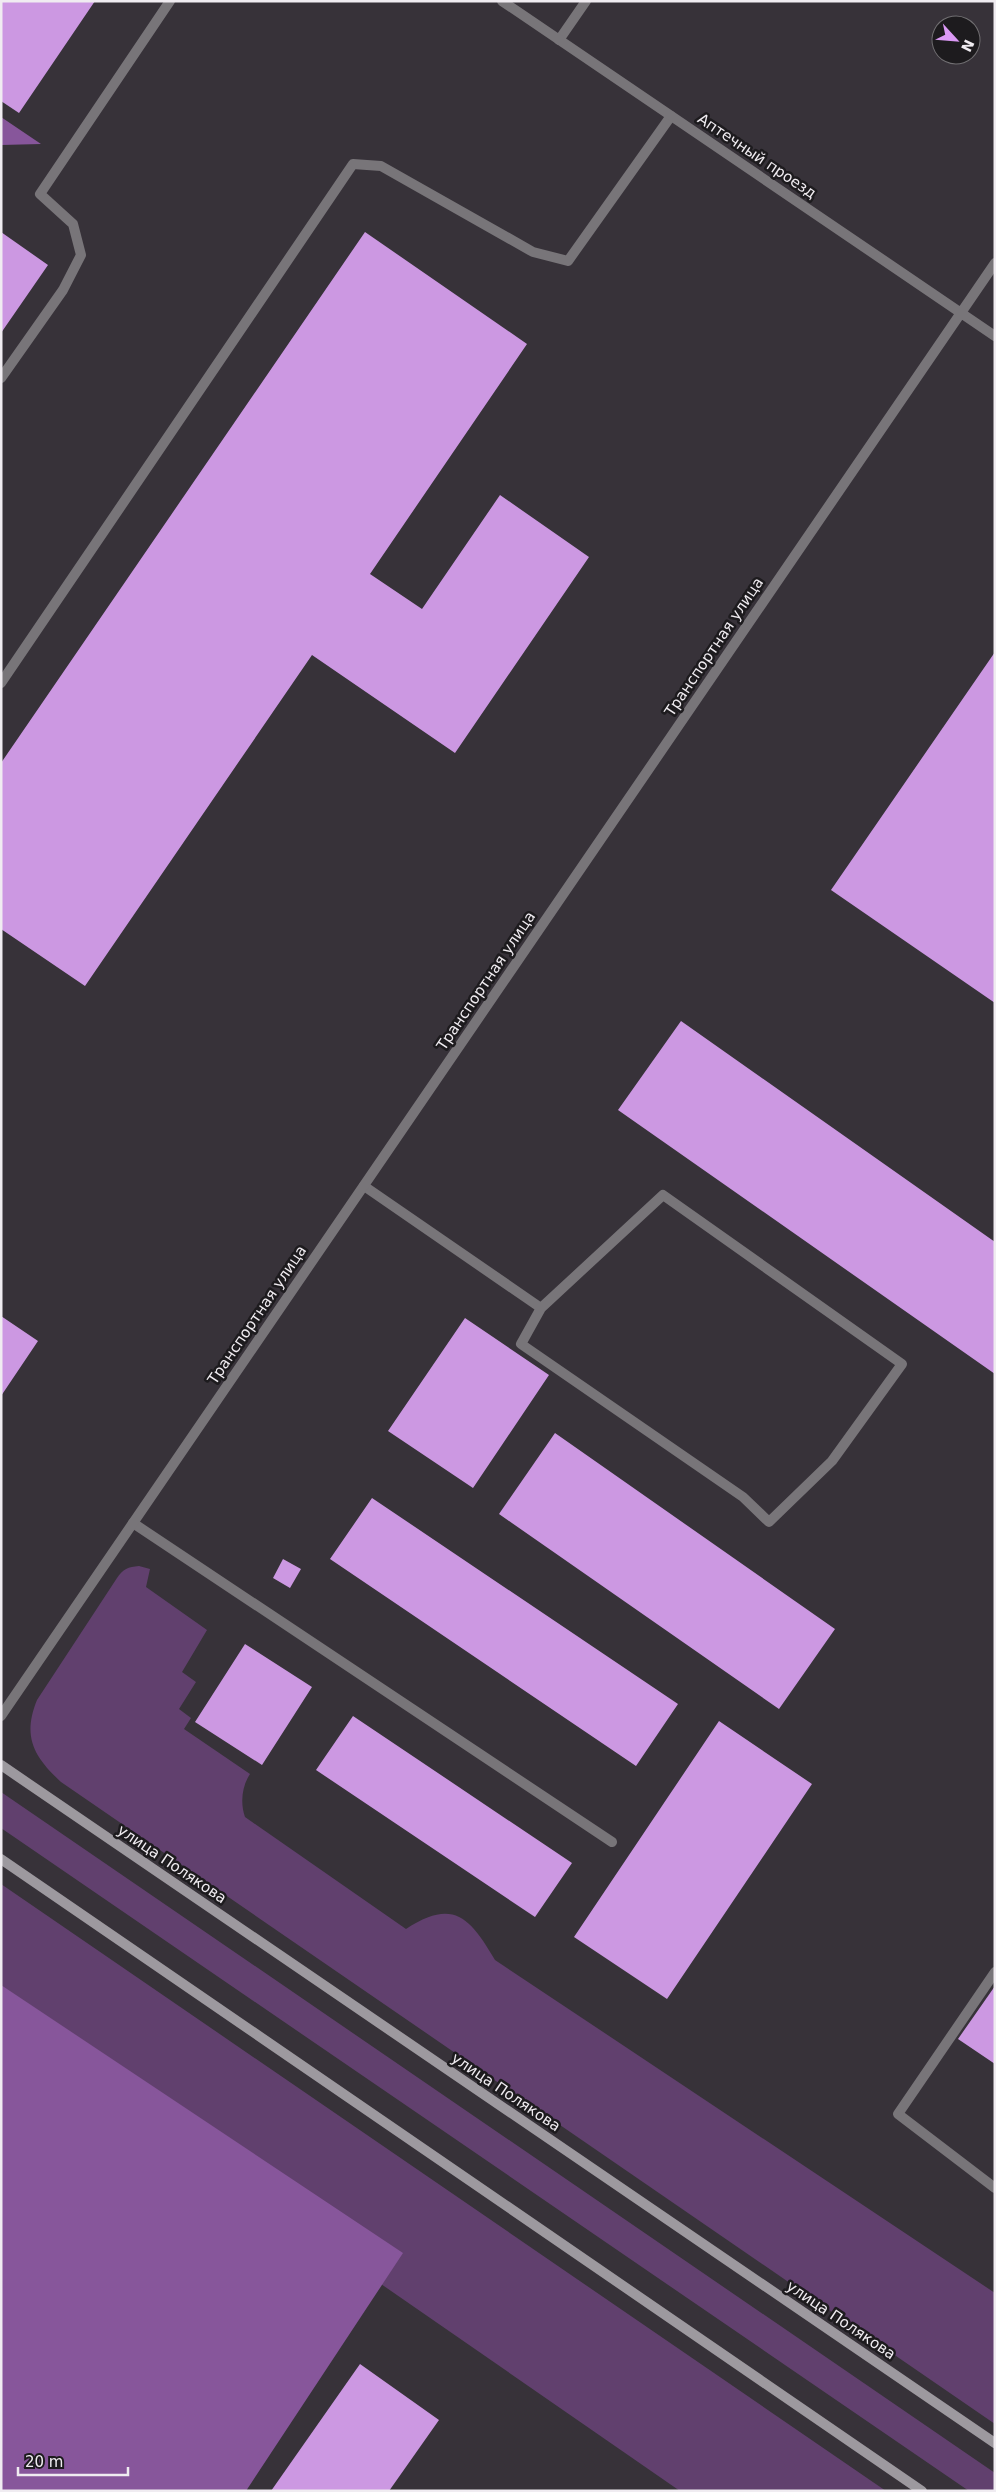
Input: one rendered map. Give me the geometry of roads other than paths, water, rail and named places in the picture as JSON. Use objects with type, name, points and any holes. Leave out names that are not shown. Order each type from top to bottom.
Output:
[{"type":"main road","name":"улица Полякова","points":[[1,1765],[995,2443]]},
{"type":"main road","points":[[1,1859],[922,2491]]},
{"type":"street","points":[[1,378],[63,290],[81,255],[73,224],[40,194],[170,1]]},
{"type":"street","name":"Аптечный проезд","points":[[502,1],[995,336]]},
{"type":"street","points":[[559,40],[586,1]]},
{"type":"street","points":[[1,683],[353,164],[381,166],[533,252],[568,261],[671,116]]},
{"type":"street","name":"Транспортная улица","points":[[1,1716],[995,264]]},
{"type":"street","points":[[364,1186],[541,1308]]},
{"type":"street","points":[[663,1195],[902,1364],[832,1461],[769,1522],[743,1497],[521,1344],[541,1308],[663,1195]]},
{"type":"street","points":[[132,1523],[612,1842]]},
{"type":"street","points":[[995,1972],[898,2114],[995,2188]]}]
